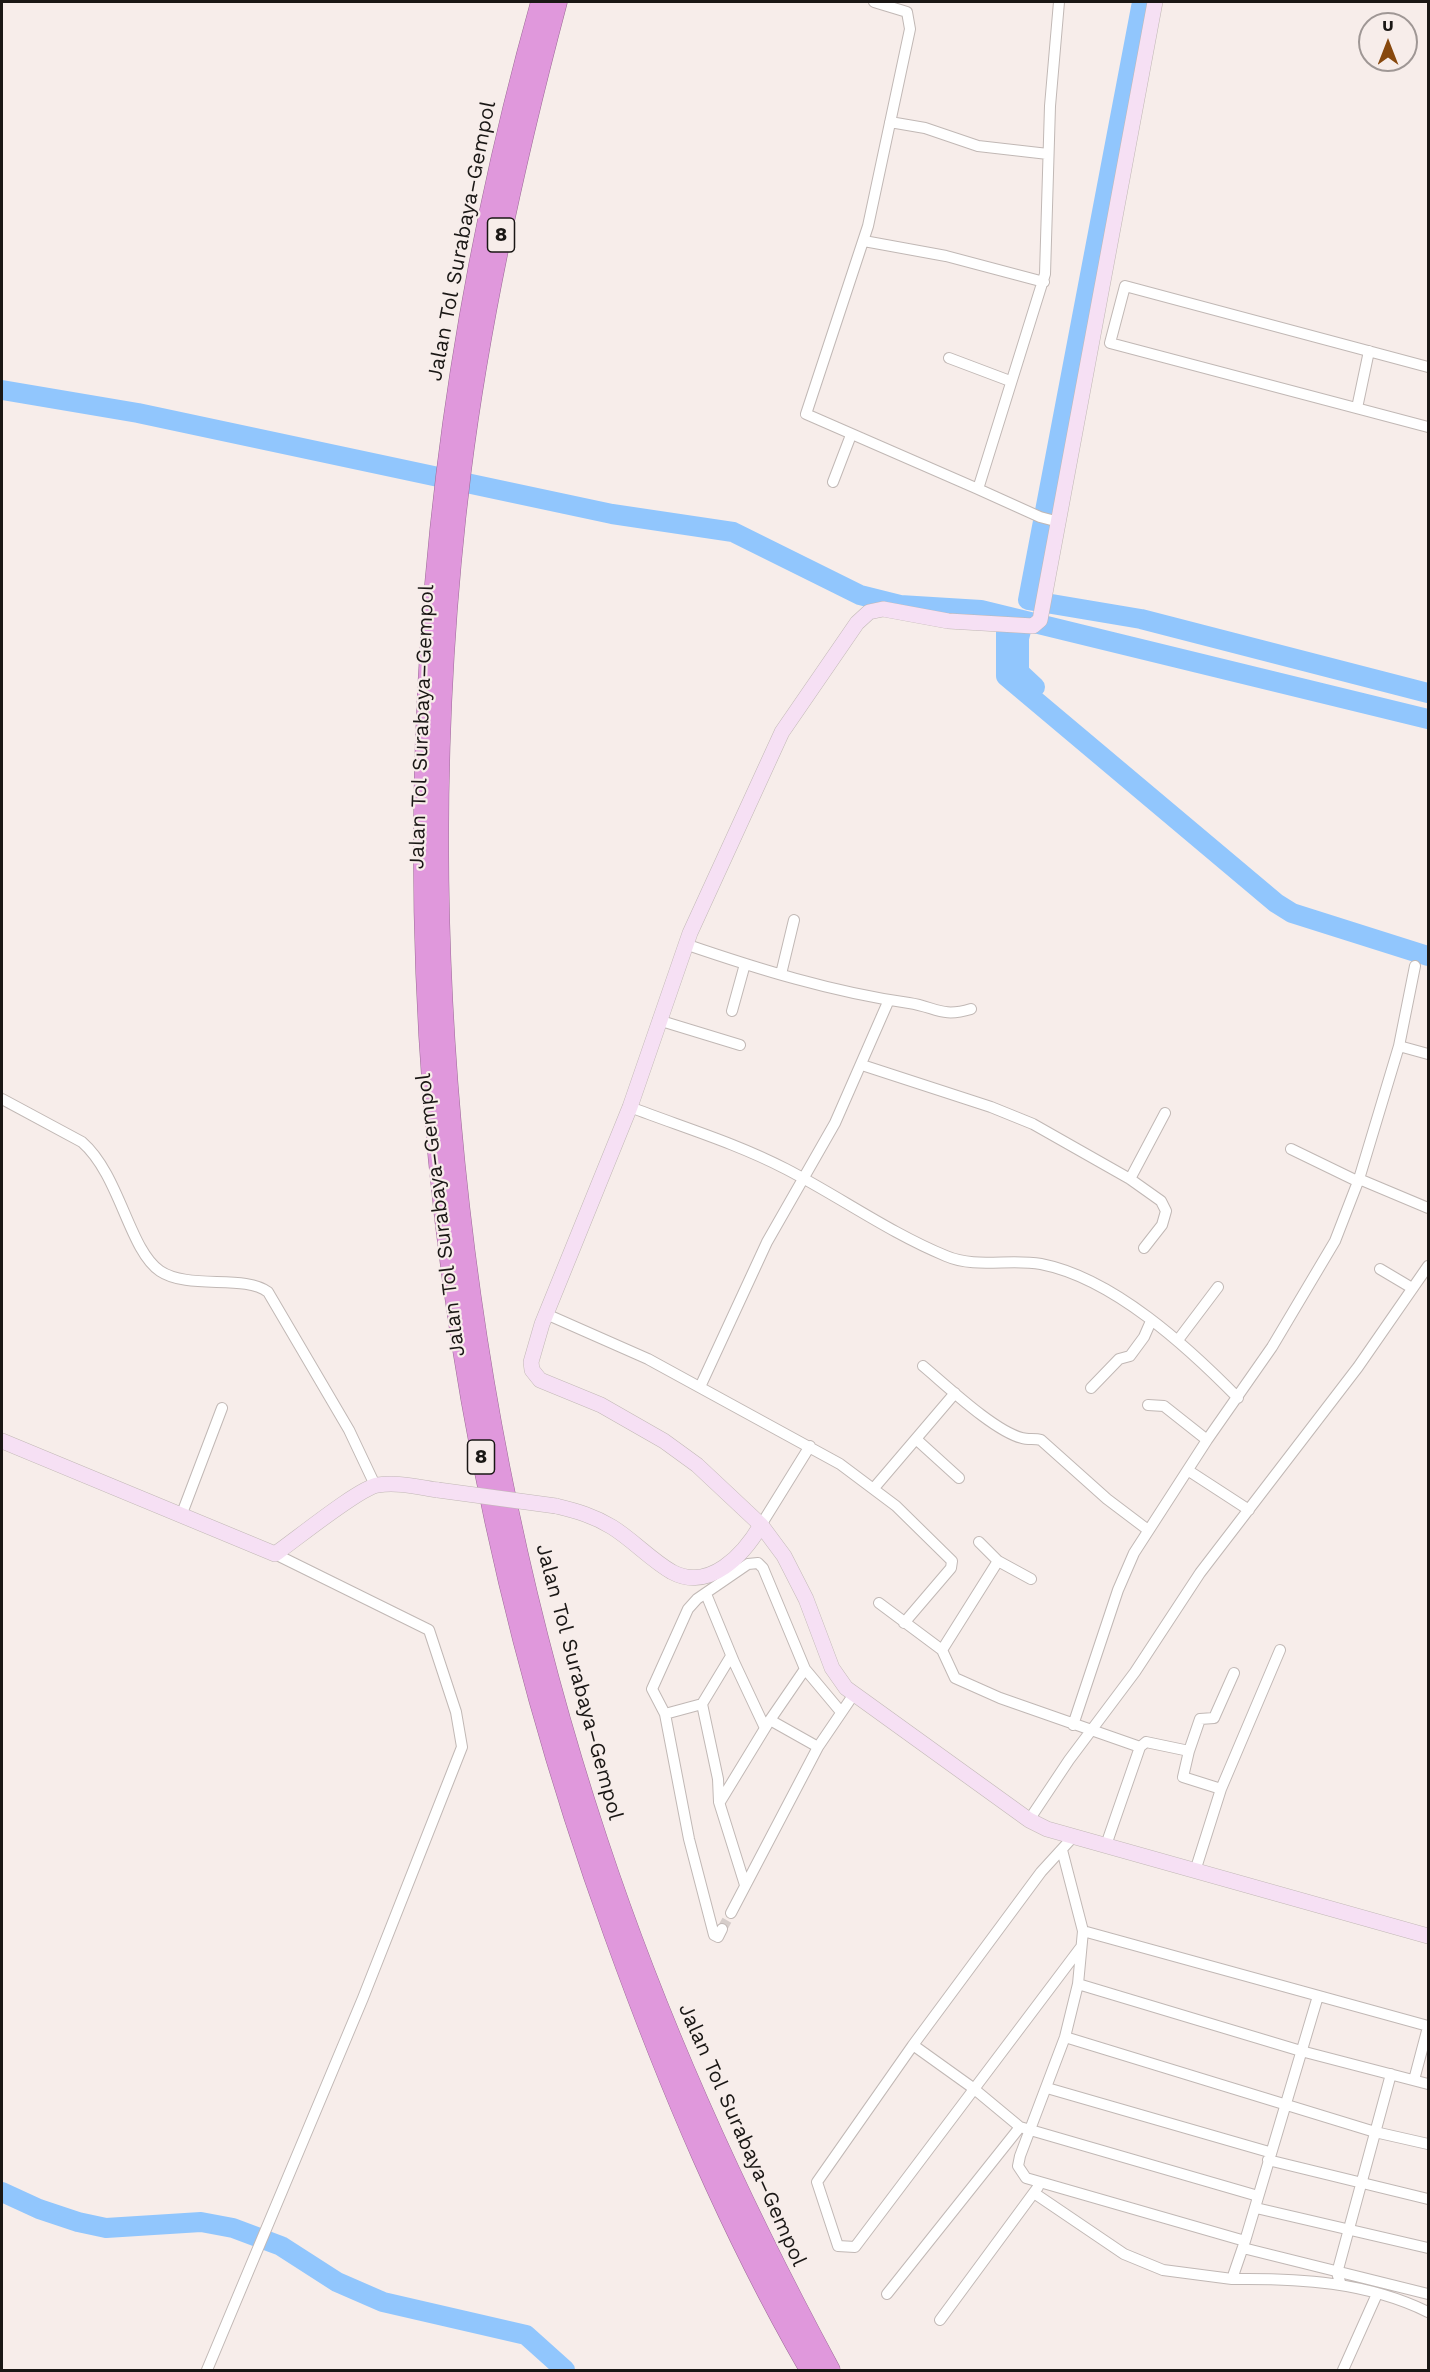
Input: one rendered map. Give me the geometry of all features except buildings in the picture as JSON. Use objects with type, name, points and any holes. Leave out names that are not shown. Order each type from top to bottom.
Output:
[{"type":"highway","name":"Jalan Tol Surabaya–Gempol","points":[[541,2],[514,95],[474,288],[429,665],[424,820],[425,966],[435,1137],[450,1278],[497,1539],[528,1665],[576,1829],[648,2028],[687,2124],[786,2329],[810,2370]]},
{"type":"highway","name":"Jalan Tol Surabaya–Gempol","points":[[557,2],[513,172],[452,479],[440,827],[444,1023],[471,1290],[516,1548],[553,1695],[598,1842],[640,1962],[732,2182],[830,2370]]},
{"type":"street","points":[[874,2],[907,12],[910,20],[864,241],[806,414],[1040,517],[1056,521]]},
{"type":"street","points":[[978,489],[1010,381],[1044,282],[1048,154],[1059,2]]},
{"type":"street","points":[[1155,2],[1056,521],[1040,620],[1036,624],[1004,625],[948,621],[883,609],[869,612],[862,617],[782,732],[685,944],[630,1107],[546,1314],[531,1362],[536,1377],[601,1405],[664,1441],[697,1465],[761,1525],[784,1556],[806,1599],[832,1668],[846,1688],[1029,1820],[1073,1838],[1196,1868],[1428,1936]]},
{"type":"street","points":[[890,122],[925,128],[978,146],[1048,154]]},
{"type":"street","points":[[864,241],[946,256],[1044,282]]},
{"type":"street","points":[[1428,367],[1125,286],[1110,343],[1428,427]]},
{"type":"street","points":[[1357,408],[1369,351]]},
{"type":"street","points":[[949,358],[1010,381]]},
{"type":"street","points":[[833,482],[851,435]]},
{"type":"street","points":[[781,974],[794,920]]},
{"type":"street","points":[[685,944],[746,964],[888,1002],[918,1005],[947,1014],[971,1009]]},
{"type":"street","points":[[732,1011],[746,964]]},
{"type":"street","points":[[1073,1725],[1118,1590],[1134,1553],[1310,1287],[1340,1230],[1358,1180],[1399,1046],[1415,966]]},
{"type":"street","points":[[700,1387],[767,1242],[835,1124],[888,1002]]},
{"type":"street","points":[[658,1020],[740,1045]]},
{"type":"street","points":[[1399,1046],[1428,1053]]},
{"type":"street","points":[[862,1065],[957,1095],[1023,1120],[1068,1142],[1130,1179],[1161,1202],[1166,1211],[1162,1225],[1144,1248]]},
{"type":"street","points":[[2,1099],[82,1142],[91,1150],[116,1189],[142,1249],[160,1271],[194,1281],[255,1286],[268,1292],[349,1430],[375,1485]]},
{"type":"street","points":[[630,1107],[740,1148],[804,1179],[894,1231],[949,1258],[962,1261],[1023,1262],[1055,1267],[1100,1287],[1178,1340],[1238,1398]]},
{"type":"street","points":[[1130,1179],[1165,1113]]},
{"type":"street","points":[[1291,1149],[1358,1180],[1428,1208]]},
{"type":"street","points":[[1029,1820],[1135,1672],[1200,1574],[1358,1367],[1428,1266]]},
{"type":"street","points":[[1380,1269],[1412,1288]]},
{"type":"street","points":[[1178,1340],[1218,1287]]},
{"type":"street","points":[[546,1314],[598,1335],[700,1387],[810,1446],[874,1488],[929,1537],[952,1562],[951,1568],[904,1623]]},
{"type":"street","points":[[1091,1388],[1119,1359],[1130,1356],[1144,1337],[1151,1321]]},
{"type":"street","points":[[923,1366],[978,1413],[1010,1434],[1025,1439],[1041,1440],[1107,1499],[1148,1530]]},
{"type":"street","points":[[874,1488],[955,1393]]},
{"type":"street","points":[[1148,1405],[1164,1406],[1207,1440]]},
{"type":"street","points":[[184,1509],[222,1408]]},
{"type":"street","points":[[916,1439],[959,1478]]},
{"type":"street","points":[[2,1441],[184,1509],[429,1630],[456,1712],[462,1748],[363,1998],[207,2370]]},
{"type":"street","points":[[275,1554],[356,1495],[375,1485],[405,1485],[556,1506],[593,1517],[641,1547],[672,1572],[693,1577],[716,1572],[732,1562],[746,1547],[810,1446]]},
{"type":"street","points":[[1189,1471],[1250,1510]]},
{"type":"street","points":[[979,1542],[998,1561],[1031,1579]]},
{"type":"street","points":[[942,1650],[998,1561]]},
{"type":"street","points":[[722,1929],[718,1937],[714,1935],[689,1839],[665,1714],[652,1689],[688,1609],[748,1564],[758,1563],[805,1669],[841,1712]]},
{"type":"street","points":[[706,1594],[731,1656],[768,1724],[818,1748]]},
{"type":"street","points":[[879,1603],[942,1650],[955,1678],[1073,1725],[1140,1748]]},
{"type":"street","points":[[1196,1868],[1221,1789],[1280,1650]]},
{"type":"street","points":[[731,1656],[702,1704],[718,1779],[720,1802],[745,1885]]},
{"type":"street","points":[[720,1802],[805,1669]]},
{"type":"street","points":[[1221,1789],[1183,1777],[1200,1719],[1214,1719],[1234,1673]]},
{"type":"street","points":[[731,1913],[818,1748],[854,1694]]},
{"type":"street","points":[[665,1714],[702,1704]]},
{"type":"street","points":[[1106,1845],[1140,1748],[1146,1742],[1189,1751]]},
{"type":"street","points":[[1073,1838],[1041,1872],[913,2045],[817,2182],[838,2246],[855,2247],[1081,1947]]},
{"type":"street","points":[[887,2294],[1025,2128],[1047,2088],[1065,2037],[1078,1984],[1083,1931],[1062,1850]]},
{"type":"street","points":[[1083,1931],[1428,2027],[1414,2080]]},
{"type":"street","points":[[1078,1984],[1301,2051],[1428,2084]]},
{"type":"street","points":[[1232,2279],[1256,2208],[1269,2156],[1318,1996]]},
{"type":"street","points":[[1065,2037],[1375,2132],[1428,2144]]},
{"type":"street","points":[[913,2045],[1025,2128],[1258,2196]]},
{"type":"street","points":[[1341,2284],[1337,2273],[1391,2074]]},
{"type":"street","points":[[1047,2088],[1269,2156],[1428,2199]]},
{"type":"street","points":[[1025,2128],[1018,2166],[1026,2178],[1043,2181],[1337,2273],[1428,2294]]},
{"type":"street","points":[[940,2320],[1043,2181]]},
{"type":"street","points":[[1034,2193],[1124,2254],[1163,2270],[1232,2279],[1307,2280],[1341,2284],[1409,2303],[1428,2312]]},
{"type":"street","points":[[1256,2208],[1428,2248]]},
{"type":"street","points":[[1343,2370],[1377,2294]]},
{"type":"waterway","points":[[1142,2],[1028,600],[1141,619],[1428,693]]},
{"type":"waterway","points":[[2,390],[138,413],[612,514],[733,532],[860,595],[900,605],[981,610],[1428,719]]},
{"type":"waterway","points":[[1006,616],[1006,676],[1276,903],[1292,913],[1428,956]]},
{"type":"waterway","points":[[1022,627],[1019,638],[1019,672],[1035,687]]},
{"type":"waterway","points":[[2,2192],[39,2209],[78,2222],[106,2228],[201,2222],[233,2228],[281,2246],[337,2282],[383,2302],[526,2335],[565,2370]]},
{"type":"tunnel","points":[[722,1929],[731,1913]]}]
